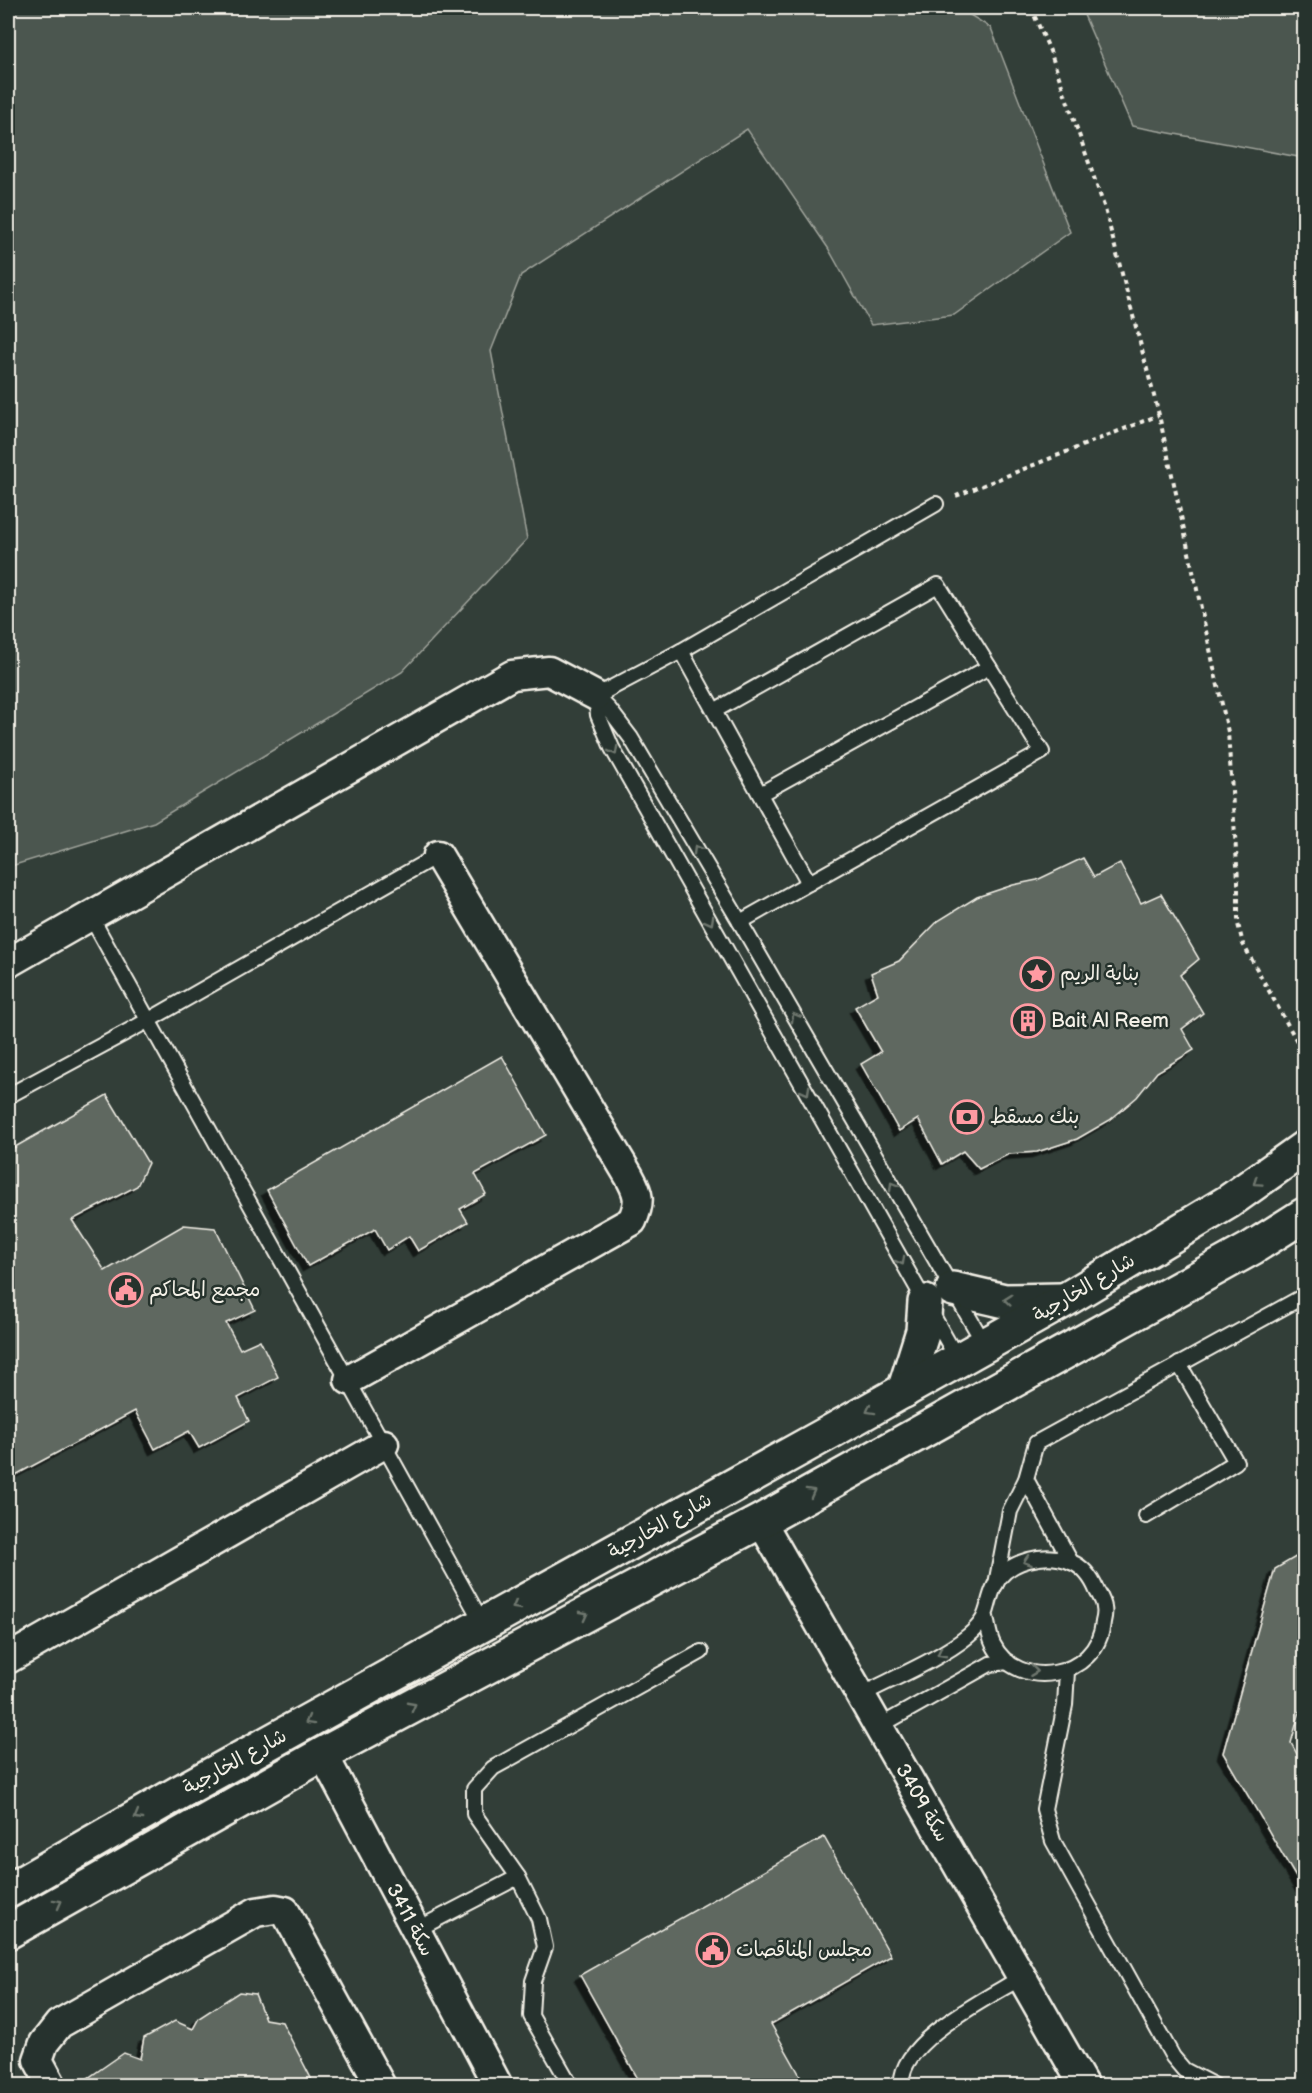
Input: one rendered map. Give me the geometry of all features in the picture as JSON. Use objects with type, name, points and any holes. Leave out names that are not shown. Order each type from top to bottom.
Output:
[{"type":"main road","name":"شارع الخارجية","points":[[8,1891],[180,1792],[1065,1300],[1228,1202],[1305,1148]]},
{"type":"main road","name":"شارع الخارجية","points":[[8,1932],[323,1754],[761,1521],[1252,1248],[1305,1215]]},
{"type":"main road","points":[[904,1391],[923,1331],[939,1295],[1005,1301],[1065,1300]]},
{"type":"main road","points":[[972,1353],[993,1391]]},
{"type":"main road","points":[[645,1534],[725,1513],[744,1514],[761,1521],[777,1487],[832,1431]]},
{"type":"main road","points":[[180,1792],[229,1785],[304,1749],[314,1749],[323,1754],[330,1739],[340,1728],[398,1685],[429,1654]]},
{"type":"street","points":[[8,963],[512,675],[549,671],[596,696]]},
{"type":"street","points":[[349,1380],[632,1221],[637,1210],[638,1194],[629,1176],[438,855]]},
{"type":"street","points":[[8,1659],[384,1444]]},
{"type":"street","name":"سكة 3409","points":[[761,1521],[1084,2085]]},
{"type":"street","name":"سكة 3411","points":[[323,1754],[498,2085]]},
{"type":"street","points":[[52,2085],[38,2061],[44,2043],[59,2024],[256,1912],[275,1909],[285,1911],[381,2085]]},
{"type":"lane","points":[[596,696],[681,651],[936,504]]},
{"type":"lane","points":[[714,711],[938,585],[1042,752],[740,922]]},
{"type":"lane","points":[[681,651],[809,883]]},
{"type":"lane","points":[[760,794],[989,667]]},
{"type":"lane","points":[[596,696],[631,738],[740,922],[972,1353]]},
{"type":"lane","points":[[596,696],[598,715],[612,748],[972,1353]]},
{"type":"lane","points":[[8,1096],[149,1020],[438,855]]},
{"type":"lane","points":[[91,916],[483,1624]]},
{"type":"lane","points":[[861,1695],[953,1647],[970,1635],[986,1617],[996,1584],[1010,1511],[1026,1479],[1036,1443],[1305,1296]]},
{"type":"lane","points":[[1146,1516],[1236,1462],[1179,1364]]},
{"type":"lane","points":[[986,1617],[993,1644],[1008,1662],[1031,1674],[1067,1671],[1086,1659],[1102,1635],[1104,1608],[1092,1578],[1071,1562],[1026,1479]]},
{"type":"lane","points":[[996,1584],[1014,1566],[1040,1556],[1071,1562]]},
{"type":"lane","points":[[571,2085],[531,2016],[532,1981],[545,1947],[539,1919],[518,1877],[474,1814],[474,1789],[493,1768],[701,1652]]},
{"type":"lane","points":[[878,1727],[990,1664],[1008,1662]]},
{"type":"lane","points":[[1067,1671],[1065,1705],[1044,1809],[1053,1840],[1173,2057],[1184,2070],[1215,2085]]},
{"type":"lane","points":[[416,1930],[518,1877]]},
{"type":"lane","points":[[902,2085],[912,2052],[933,2032],[1022,1977]]},
{"type":"path","points":[[1031,8],[1050,51],[1105,209],[1159,415],[1228,732],[1238,880],[1238,924],[1243,944],[1305,1054]]},
{"type":"path","points":[[936,504],[1159,415]]},
{"type":"shaded area","points":[[8,8],[959,8],[991,28],[1070,232],[954,315],[871,325],[828,248],[747,129],[521,275],[491,351],[527,539],[402,672],[154,822],[8,867]]},
{"type":"shaded area","points":[[1081,8],[1304,8],[1304,158],[1132,126]]},
{"type":"building","name":"Bait Al Reem","points":[[1083,858],[1094,877],[1120,863],[1141,903],[1161,894],[1199,959],[1180,975],[1203,1013],[1182,1029],[1194,1050],[1157,1072],[1137,1097],[1110,1120],[1077,1139],[1037,1152],[1009,1154],[979,1169],[963,1151],[942,1164],[918,1119],[899,1131],[861,1064],[881,1052],[855,1007],[878,994],[871,973],[899,961],[938,921],[977,897],[1037,880]]},
{"type":"building","points":[[502,1056],[546,1135],[475,1174],[486,1194],[460,1209],[468,1222],[418,1251],[409,1236],[387,1250],[375,1229],[308,1266],[267,1190]]},
{"type":"building","name":"مجمع المحاكم","points":[[107,1095],[148,1163],[137,1186],[72,1220],[105,1271],[184,1225],[215,1228],[255,1310],[226,1323],[240,1349],[260,1340],[278,1377],[238,1398],[249,1421],[199,1448],[189,1431],[155,1449],[135,1411],[8,1479],[8,1151]]},
{"type":"building","points":[[1304,1552],[1304,1697],[1291,1743],[1304,1767],[1304,1891],[1223,1753],[1275,1569]]},
{"type":"building","points":[[824,1837],[891,1956],[771,2024],[806,2086],[642,2086],[580,1975]]},
{"type":"building","points":[[239,1992],[255,1994],[265,2019],[282,2022],[315,2086],[81,2086],[81,2083],[124,2053],[140,2059],[144,2038],[175,2021],[193,2029],[199,2018]]},
{"type":"place","name":"بناية الريم","points":[[1037,974]]},
{"type":"place","name":"Bait Al Reem","points":[[1028,1021]]},
{"type":"place","name":"بنك مسقط","points":[[967,1117]]},
{"type":"place","name":"مجمع المحاكم","points":[[126,1290]]},
{"type":"place","name":"مجلس المناقصات","points":[[713,1950]]}]
